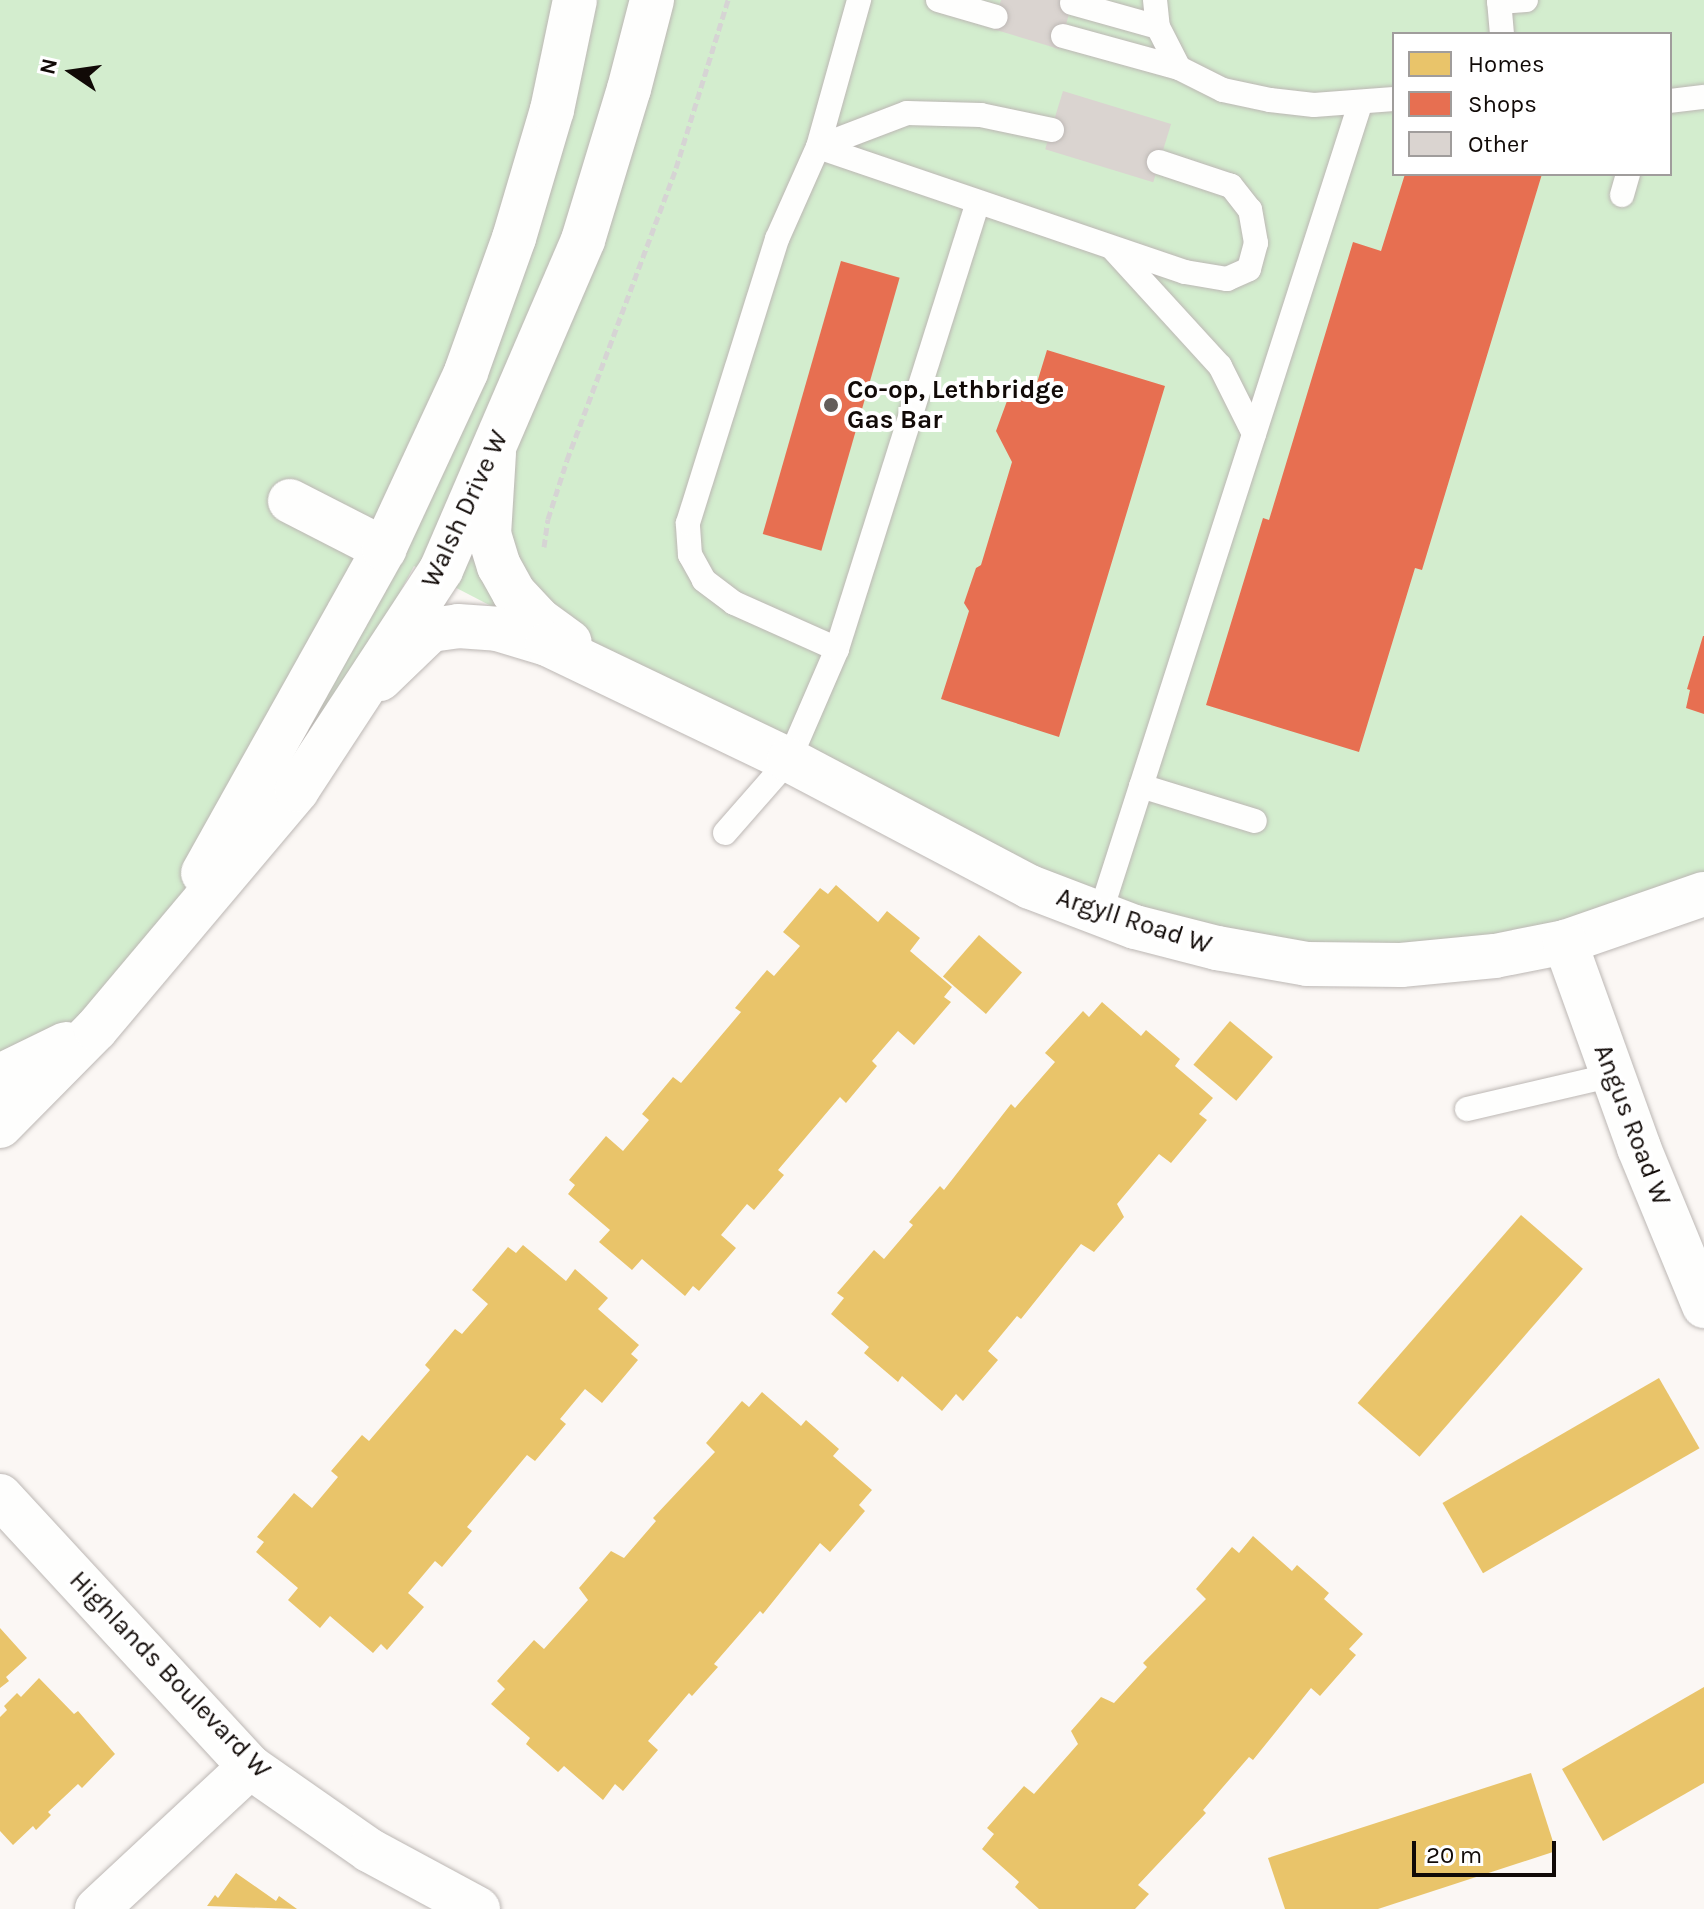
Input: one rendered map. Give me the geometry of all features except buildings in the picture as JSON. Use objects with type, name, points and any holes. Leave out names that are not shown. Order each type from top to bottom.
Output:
[{"type":"street","name":"Walsh Drive W","points":[[159,956],[384,549],[466,372],[514,238],[552,110],[575,0]]},
{"type":"street","name":"Walsh Drive W","points":[[0,1126],[96,1029],[297,790],[441,570],[495,443],[511,414],[583,240],[629,89],[652,0]]},
{"type":"street","points":[[495,443],[489,534],[499,566],[514,593],[538,619],[607,669]]},
{"type":"street","points":[[290,501],[384,549]]},
{"type":"street","points":[[354,707],[431,630],[458,626],[497,629],[547,644],[607,669]]},
{"type":"street","name":"Argyll Road W","points":[[607,669],[789,760],[1030,887],[1135,927],[1217,948],[1307,964],[1401,965],[1495,956],[1565,942],[1704,894]]},
{"type":"street","name":"Angus Road W","points":[[1565,942],[1613,1075],[1692,1244],[1704,1306]]},
{"type":"street","points":[[0,1076],[96,1029]]},
{"type":"street","name":"Highlands Boulevard W","points":[[0,1496],[250,1767],[369,1850],[478,1909]]},
{"type":"street","points":[[97,1909],[250,1767]]},
{"type":"lane","points":[[837,649],[734,603],[704,580],[690,555],[688,523],[777,239],[818,147],[859,0]]},
{"type":"lane","points":[[938,0],[996,17]]},
{"type":"lane","points":[[1155,0],[1158,27],[1179,68]]},
{"type":"lane","points":[[1502,32],[1499,1],[1526,0]]},
{"type":"lane","points":[[1072,3],[1158,27]]},
{"type":"lane","points":[[1063,36],[1179,68],[1223,90],[1270,100],[1314,105],[1392,99]]},
{"type":"lane","points":[[1672,101],[1704,97]]},
{"type":"lane","points":[[1100,914],[1360,104]]},
{"type":"lane","points":[[818,147],[907,113],[981,115],[1052,130]]},
{"type":"lane","points":[[818,147],[1185,272],[1227,279],[1249,269],[1256,243],[1250,210],[1231,186],[1159,162]]},
{"type":"lane","points":[[725,833],[789,760],[837,649],[978,203]]},
{"type":"lane","points":[[1111,247],[1220,366],[1254,434]]},
{"type":"lane","points":[[1141,786],[1255,821]]},
{"type":"lane","points":[[1467,1109],[1613,1075]]},
{"type":"path","points":[[544,547],[548,519],[567,460],[676,168],[728,0]]},
{"type":"green space","points":[[0,0],[1704,0],[1704,894],[1565,942],[1217,948],[789,760],[414,566],[363,661],[333,705],[0,1126]]},
{"type":"place","name":"Co-op, Lethbridge Gas Bar","points":[[831,405]]}]
